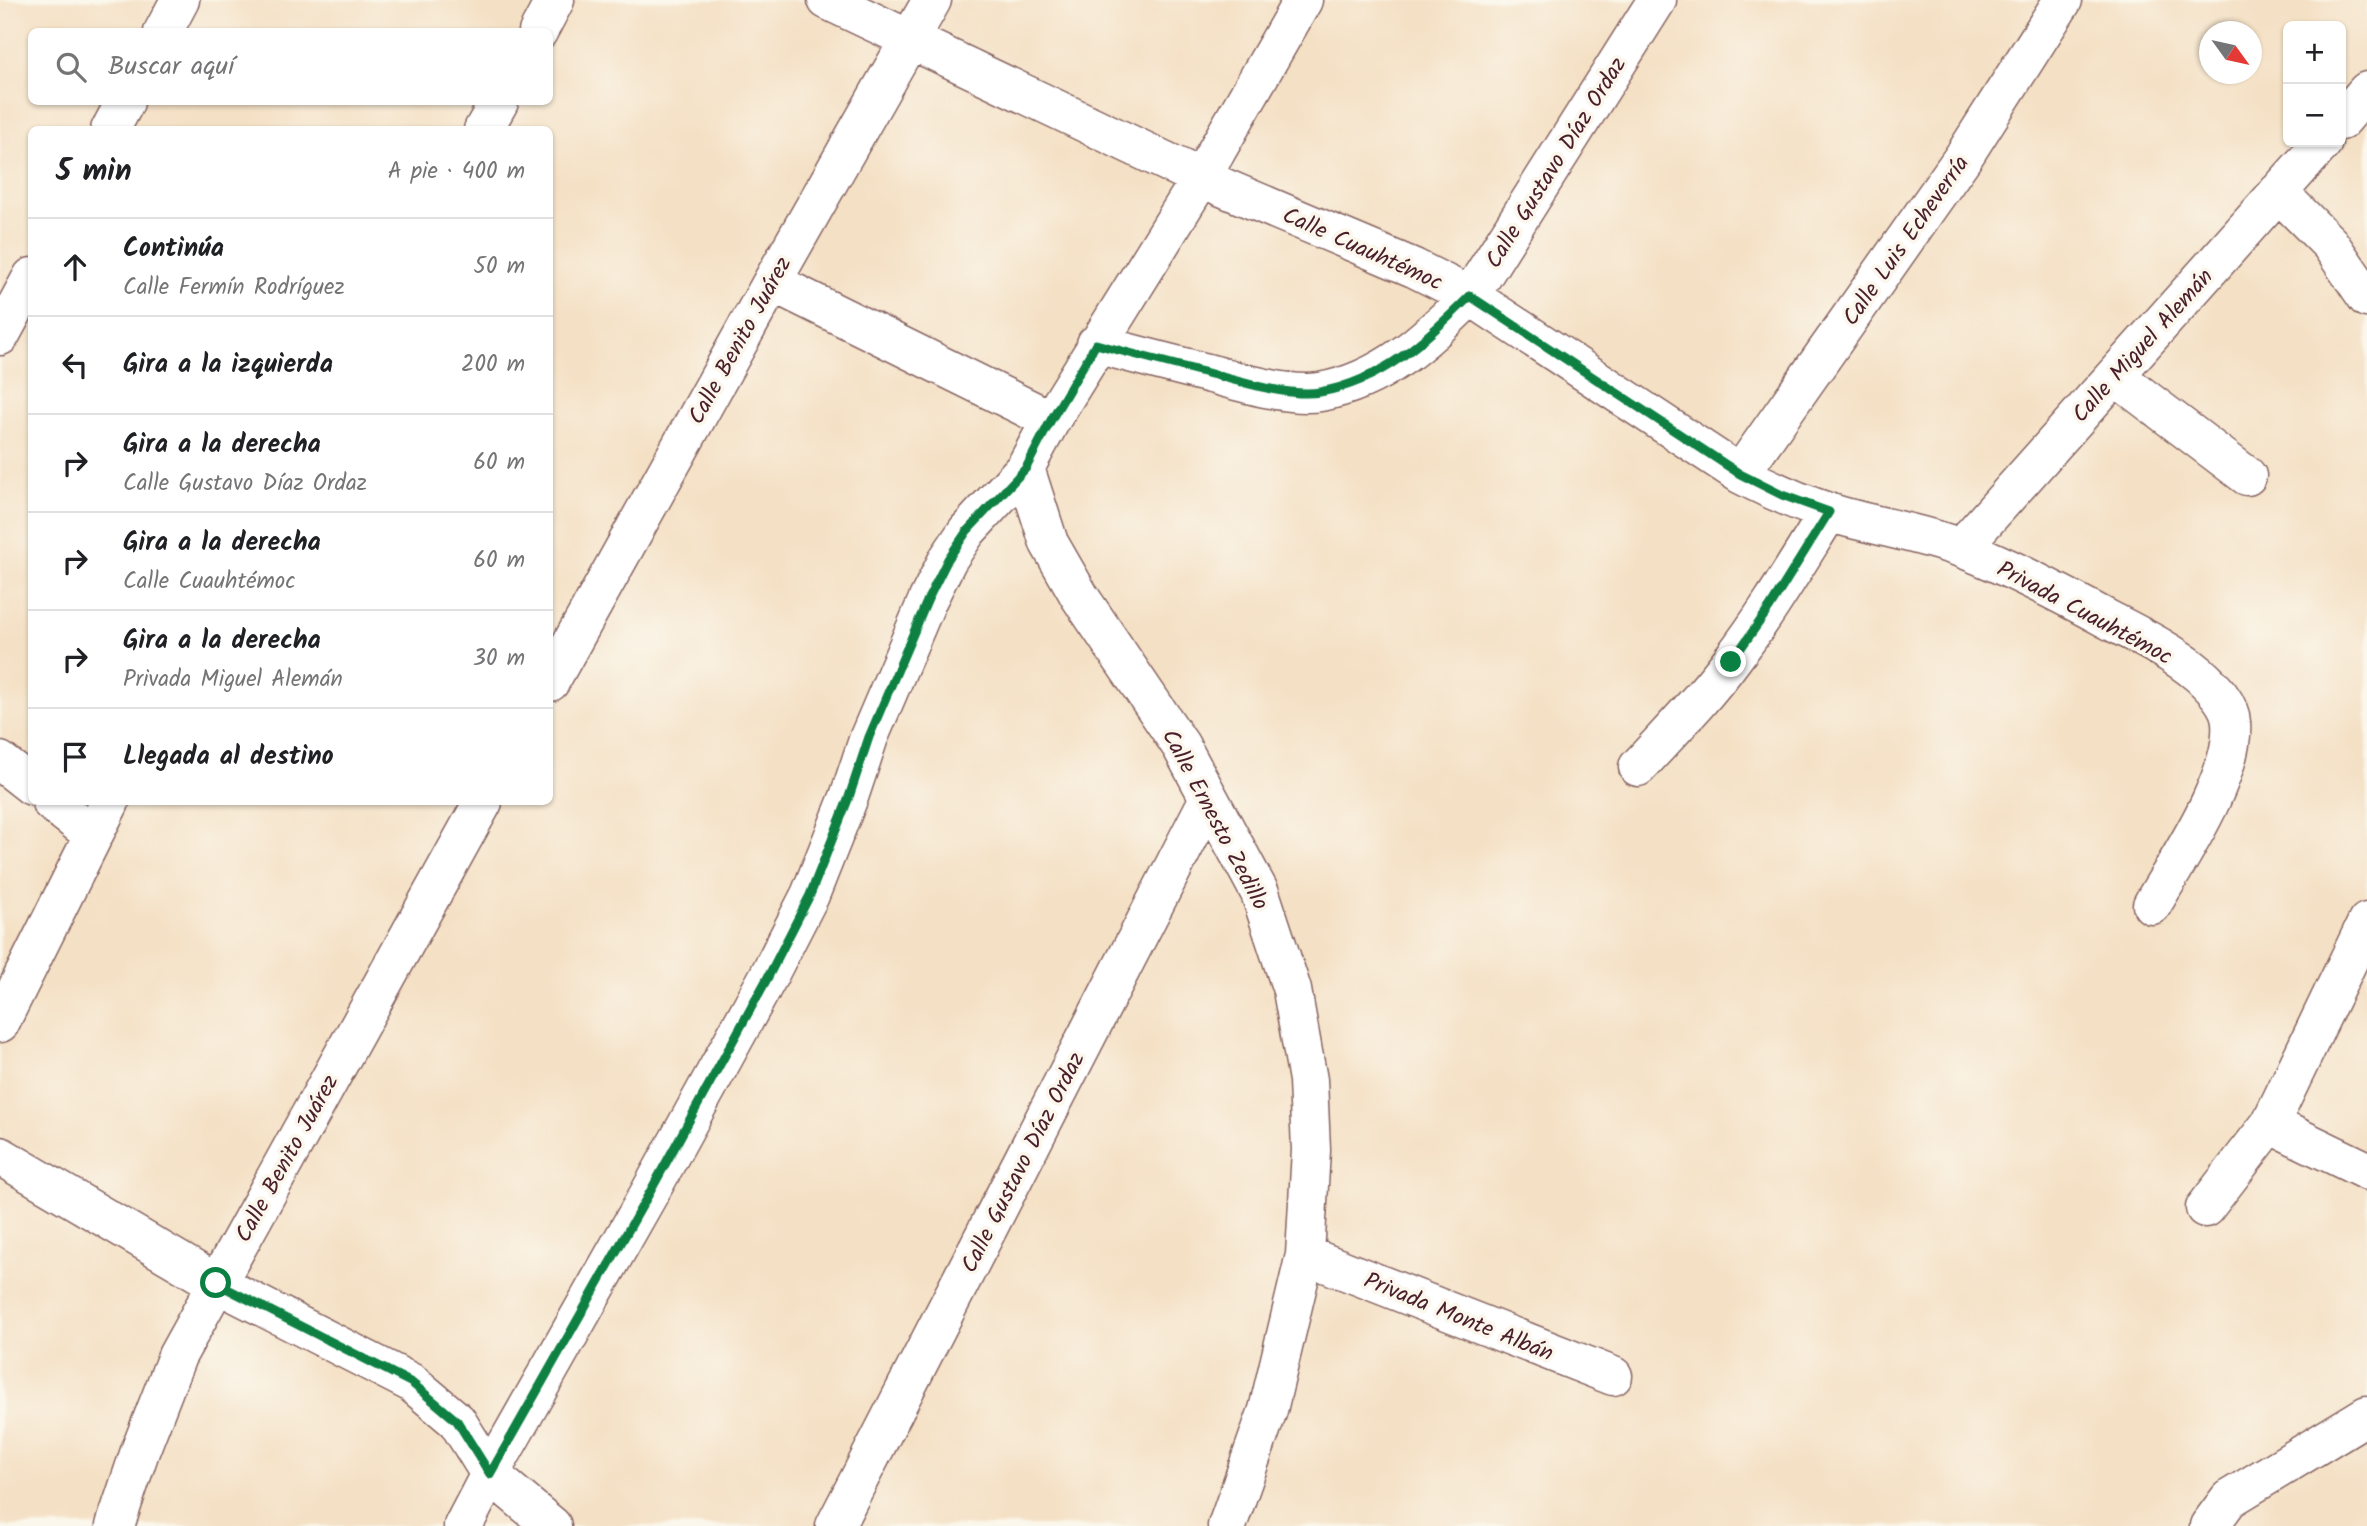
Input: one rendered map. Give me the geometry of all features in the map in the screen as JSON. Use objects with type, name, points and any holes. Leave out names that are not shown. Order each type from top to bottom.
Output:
[{"type":"street","points":[[165,28],[180,0]]},
{"type":"street","points":[[540,28],[555,0]]},
{"type":"street","name":"Calle Cuauhtémoc","points":[[827,0],[1201,178],[1414,268],[1470,296],[1740,474],[1782,495],[1829,512],[1961,548]]},
{"type":"street","name":"Calle Benito Juárez","points":[[553,677],[932,0]]},
{"type":"street","points":[[463,1526],[657,1180],[810,895],[849,797],[869,737],[948,559],[967,531],[1026,468],[1051,420],[1201,178],[1303,0]]},
{"type":"street","name":"Calle Gustavo Díaz Ordaz","points":[[1096,344],[1266,389],[1317,393],[1353,384],[1397,362],[1436,330],[1470,296],[1657,0]]},
{"type":"street","name":"Calle Luis Echeverría","points":[[1740,474],[1964,156],[2063,0]]},
{"type":"street","points":[[2346,115],[2367,91]]},
{"type":"street","points":[[112,126],[123,105]]},
{"type":"street","points":[[485,126],[497,105]]},
{"type":"street","name":"Calle Miguel Alemán","points":[[1961,548],[2318,147]]},
{"type":"street","points":[[2278,192],[2330,244],[2367,298]]},
{"type":"street","points":[[772,282],[1051,420]]},
{"type":"street","points":[[0,335],[28,284]]},
{"type":"street","points":[[2115,376],[2247,476]]},
{"type":"street","name":"Calle Ernesto Zedillo","points":[[1026,468],[1049,543],[1080,597],[1181,746],[1260,893],[1292,990],[1308,1080],[1311,1150],[1305,1255],[1293,1316],[1268,1410],[1227,1526]]},
{"type":"street","points":[[1638,766],[1731,662],[1770,607],[1829,512]]},
{"type":"street","name":"Privada Cuauhtémoc","points":[[1961,548],[2070,599],[2148,640],[2199,674],[2221,697],[2232,721],[2228,752],[2216,789],[2188,845],[2152,905]]},
{"type":"street","points":[[0,761],[28,783]]},
{"type":"street","name":"Calle Gustavo Díaz Ordaz","points":[[835,1526],[1209,798]]},
{"type":"street","points":[[55,805],[92,834]]},
{"type":"street","points":[[0,1023],[108,805]]},
{"type":"street","name":"Calle Benito Juárez","points":[[115,1526],[140,1451],[177,1356],[481,805]]},
{"type":"street","points":[[2205,1208],[2270,1124],[2367,922]]},
{"type":"street","points":[[2270,1124],[2367,1171]]},
{"type":"street","points":[[0,1156],[216,1283],[412,1383],[457,1421],[490,1474],[552,1526]]},
{"type":"street","name":"Privada Monte Albán","points":[[1305,1255],[1613,1376]]},
{"type":"street","points":[[2219,1512],[2367,1415]]},
{"type":"route","points":[[216,1283],[412,1383],[457,1421],[490,1474],[650,1192],[810,895],[849,797],[869,737],[948,559],[967,531],[1026,468],[1096,344],[1266,389],[1317,393],[1353,384],[1397,362],[1436,330],[1470,296],[1740,474],[1782,495],[1829,512],[1770,607],[1731,662]]}]
